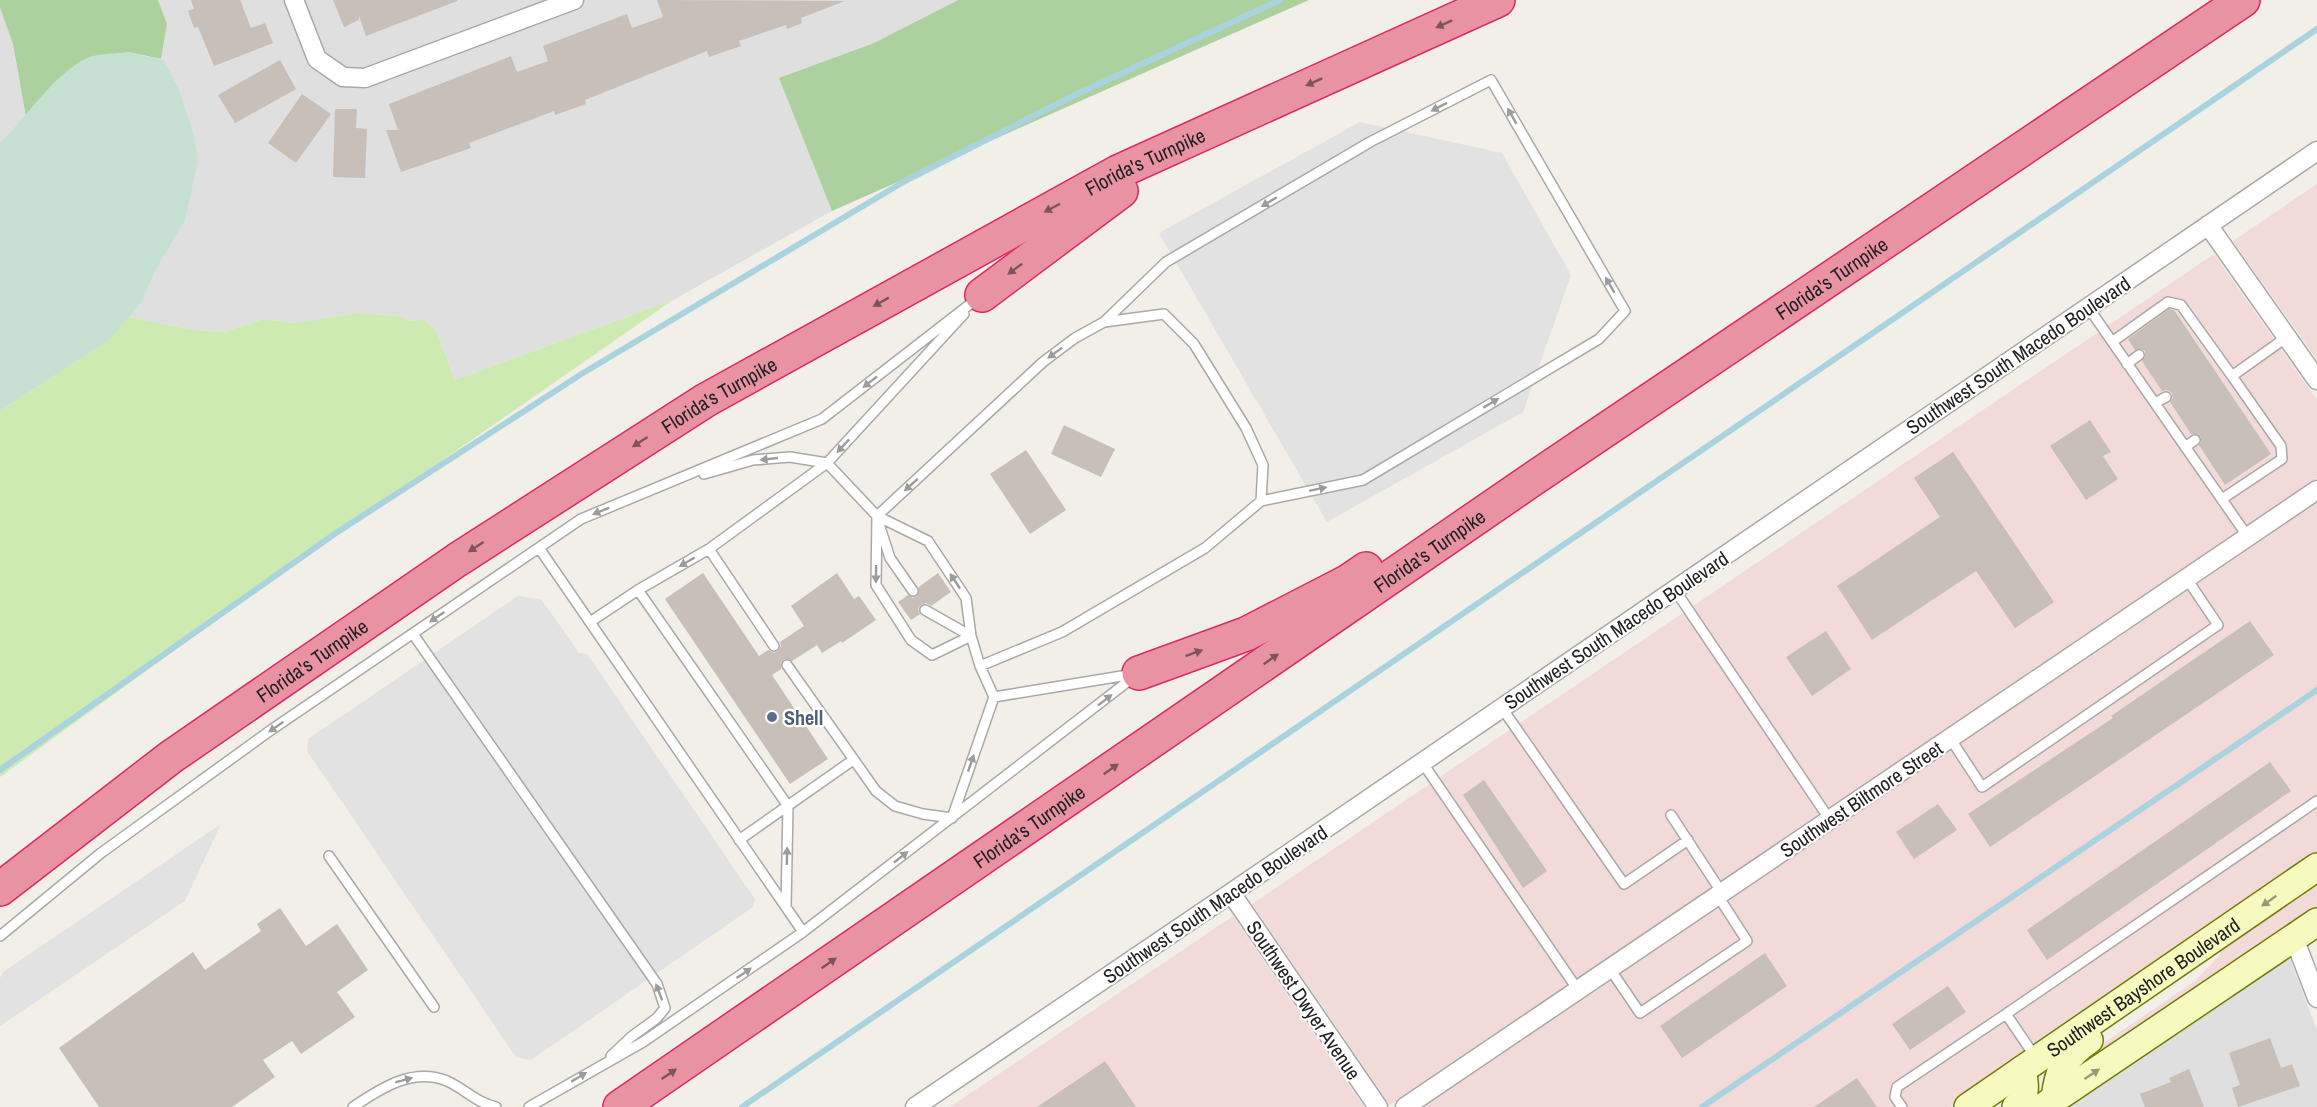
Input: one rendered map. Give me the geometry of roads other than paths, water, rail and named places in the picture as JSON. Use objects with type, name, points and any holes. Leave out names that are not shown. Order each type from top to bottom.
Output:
[{"type":"highway","name":"Florida's Turnpike","points":[[0,889],[171,758],[457,560],[706,400],[1108,178],[1236,117],[1498,0]]},
{"type":"highway","name":"Florida's Turnpike","points":[[620,1107],[1527,483],[2244,0]]},
{"type":"highway","points":[[982,295],[1112,196],[1236,117]]},
{"type":"highway","points":[[1139,673],[1246,634],[1347,582],[1456,512],[1527,483]]},
{"type":"main road","name":"Southwest Bayshore Boulevard","points":[[1968,1107],[2317,867]]},
{"type":"main road","points":[[2052,1104],[2317,922]]},
{"type":"main road","points":[[2052,1104],[2057,1078],[2064,1063],[2078,1048],[2188,973],[2211,950],[2214,939]]},
{"type":"main road","points":[[2016,1107],[2021,1103],[2030,1065]]},
{"type":"street","points":[[294,0],[317,59],[343,76],[365,78],[574,0]]},
{"type":"street","name":"Southwest South Macedo Boulevard","points":[[915,1107],[2317,151]]},
{"type":"street","points":[[2208,225],[2317,380]]},
{"type":"street","name":"Southwest Biltmore Street","points":[[1405,1107],[2317,490]]},
{"type":"street","name":"Southwest Dwyer Avenue","points":[[1231,893],[1378,1107]]},
{"type":"street","points":[[2294,938],[2317,998]]},
{"type":"lane","points":[[970,636],[932,655],[911,640],[876,585],[877,516],[1043,362],[1075,338],[1104,322],[1166,262],[1370,142],[1491,80],[1625,311],[1599,339],[1363,480],[1261,501],[1205,548],[1062,632],[980,666]]},
{"type":"lane","points":[[591,622],[638,590],[709,549],[827,463],[982,295]]},
{"type":"lane","points":[[0,936],[130,832],[271,730],[581,519],[822,419],[982,295]]},
{"type":"lane","points":[[2112,342],[2168,302],[2181,305],[2187,321],[2221,360],[2281,446],[2282,459],[2222,500]]},
{"type":"lane","points":[[2088,307],[2248,537]]},
{"type":"lane","points":[[1104,322],[1164,314],[1194,344],[1246,428],[1263,465],[1261,501]]},
{"type":"lane","points":[[2232,376],[2287,337]]},
{"type":"lane","points":[[2127,364],[2139,355]]},
{"type":"lane","points":[[2212,366],[2221,360]]},
{"type":"lane","points":[[2155,403],[2166,397]]},
{"type":"lane","points":[[2240,409],[2251,403]]},
{"type":"lane","points":[[2262,441],[2272,434]]},
{"type":"lane","points":[[2185,447],[2195,440]]},
{"type":"lane","points":[[669,483],[753,460],[789,457],[827,463],[877,516],[928,541],[966,598],[970,636],[994,697],[952,818]]},
{"type":"lane","points":[[2208,479],[2217,472]]},
{"type":"lane","points":[[877,516],[890,558],[913,591]]},
{"type":"lane","points":[[539,548],[803,933]]},
{"type":"lane","points":[[709,549],[774,646]]},
{"type":"lane","points":[[1950,738],[1982,787],[2218,624],[2187,579]]},
{"type":"lane","points":[[638,590],[788,806],[786,907]]},
{"type":"lane","points":[[1675,590],[1830,820]]},
{"type":"lane","points":[[925,610],[970,636]]},
{"type":"lane","points":[[413,634],[657,984],[665,1008],[657,1018],[631,1037],[603,1063]]},
{"type":"lane","points":[[787,664],[876,791],[895,806],[923,814],[952,818]]},
{"type":"lane","points":[[994,697],[1139,673]]},
{"type":"lane","points":[[529,1107],[643,1042],[803,933],[1139,673]]},
{"type":"lane","points":[[1502,708],[1624,884],[1688,840]]},
{"type":"lane","points":[[739,840],[853,760]]},
{"type":"lane","points":[[1422,762],[1578,990]]},
{"type":"lane","points":[[1902,1107],[1895,1097],[1897,1087],[2317,801]]},
{"type":"lane","points":[[1610,969],[1640,1013],[1747,940],[1671,815]]},
{"type":"lane","points":[[329,856],[434,1007]]},
{"type":"lane","points":[[2006,1014],[2030,1065]]},
{"type":"lane","points":[[353,1107],[385,1085],[420,1076],[447,1081],[479,1105],[496,1107]]},
{"type":"waterway","points":[[0,770],[336,533],[583,373],[905,181],[1077,94],[1280,0]]},
{"type":"waterway","points":[[742,1107],[2317,29]]},
{"type":"waterway","points":[[1702,1107],[2317,690]]},
{"type":"place","name":"Shell","points":[[772,717]]}]
